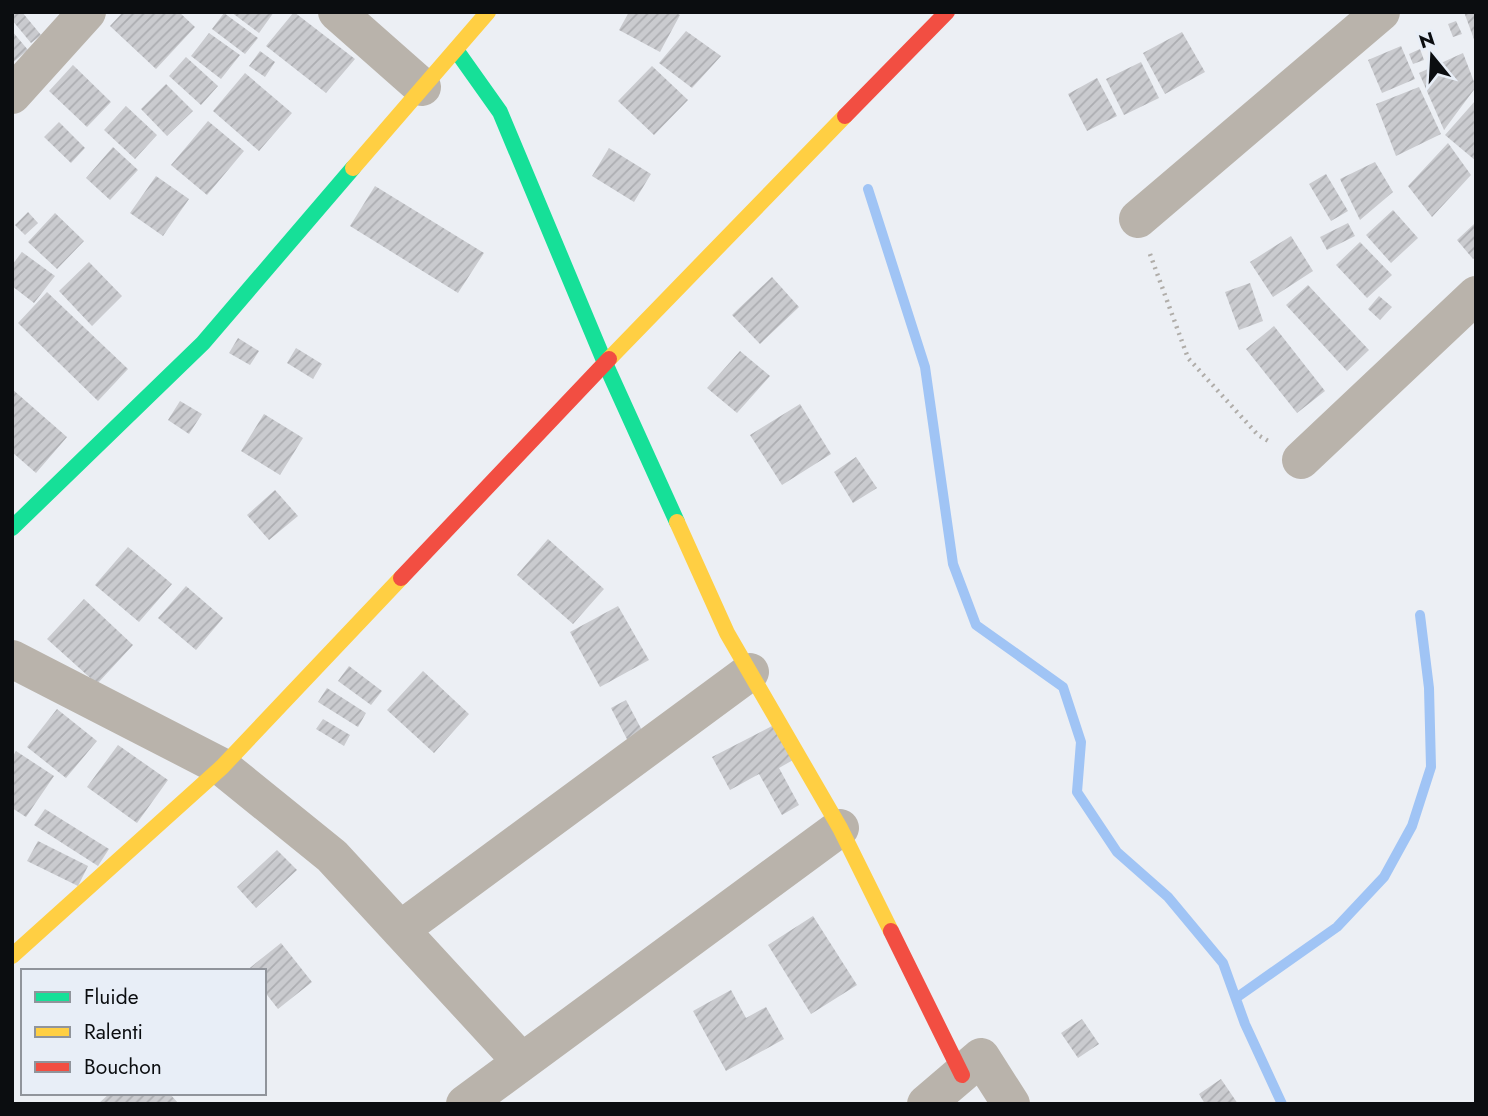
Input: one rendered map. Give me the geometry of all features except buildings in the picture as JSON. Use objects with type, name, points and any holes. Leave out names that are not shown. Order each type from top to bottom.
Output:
[{"type":"street","points":[[12,95],[87,12]]},
{"type":"street","points":[[337,12],[422,87]]},
{"type":"street","points":[[12,528],[204,342],[488,12]]},
{"type":"street","points":[[12,956],[222,767],[606,363],[947,12]]},
{"type":"street","points":[[1138,219],[1381,12]]},
{"type":"street","points":[[456,50],[500,112],[606,363],[727,633],[840,828],[962,1075]]},
{"type":"street","points":[[1301,460],[1476,295]]},
{"type":"street","points":[[12,659],[222,767],[332,856],[522,1062]]},
{"type":"street","points":[[400,930],[750,672]]},
{"type":"street","points":[[465,1104],[840,828]]},
{"type":"street","points":[[926,1104],[981,1057],[1011,1104]]},
{"type":"path","points":[[1138,219],[1188,358],[1258,435],[1301,460]]},
{"type":"waterway","points":[[868,189],[925,367],[953,564],[976,625],[1063,687],[1081,742],[1077,792],[1117,852],[1168,897],[1223,963],[1245,1024],[1282,1104]]},
{"type":"waterway","points":[[1236,998],[1337,927],[1384,877],[1412,826],[1431,767],[1429,688],[1420,615]]},
{"type":"traffic: fast","points":[[456,50],[500,112],[605,363],[677,522]]},
{"type":"traffic: fast","points":[[12,528],[203,343],[353,168]]},
{"type":"traffic: slow","points":[[353,168],[488,12]]},
{"type":"traffic: slow","points":[[609,359],[845,116]]},
{"type":"traffic: slow","points":[[677,522],[727,633],[840,828],[891,931]]},
{"type":"traffic: slow","points":[[12,956],[222,767],[401,578]]},
{"type":"traffic: jam","points":[[845,116],[947,12]]},
{"type":"traffic: jam","points":[[401,578],[609,359]]},
{"type":"traffic: jam","points":[[891,931],[962,1075]]}]
